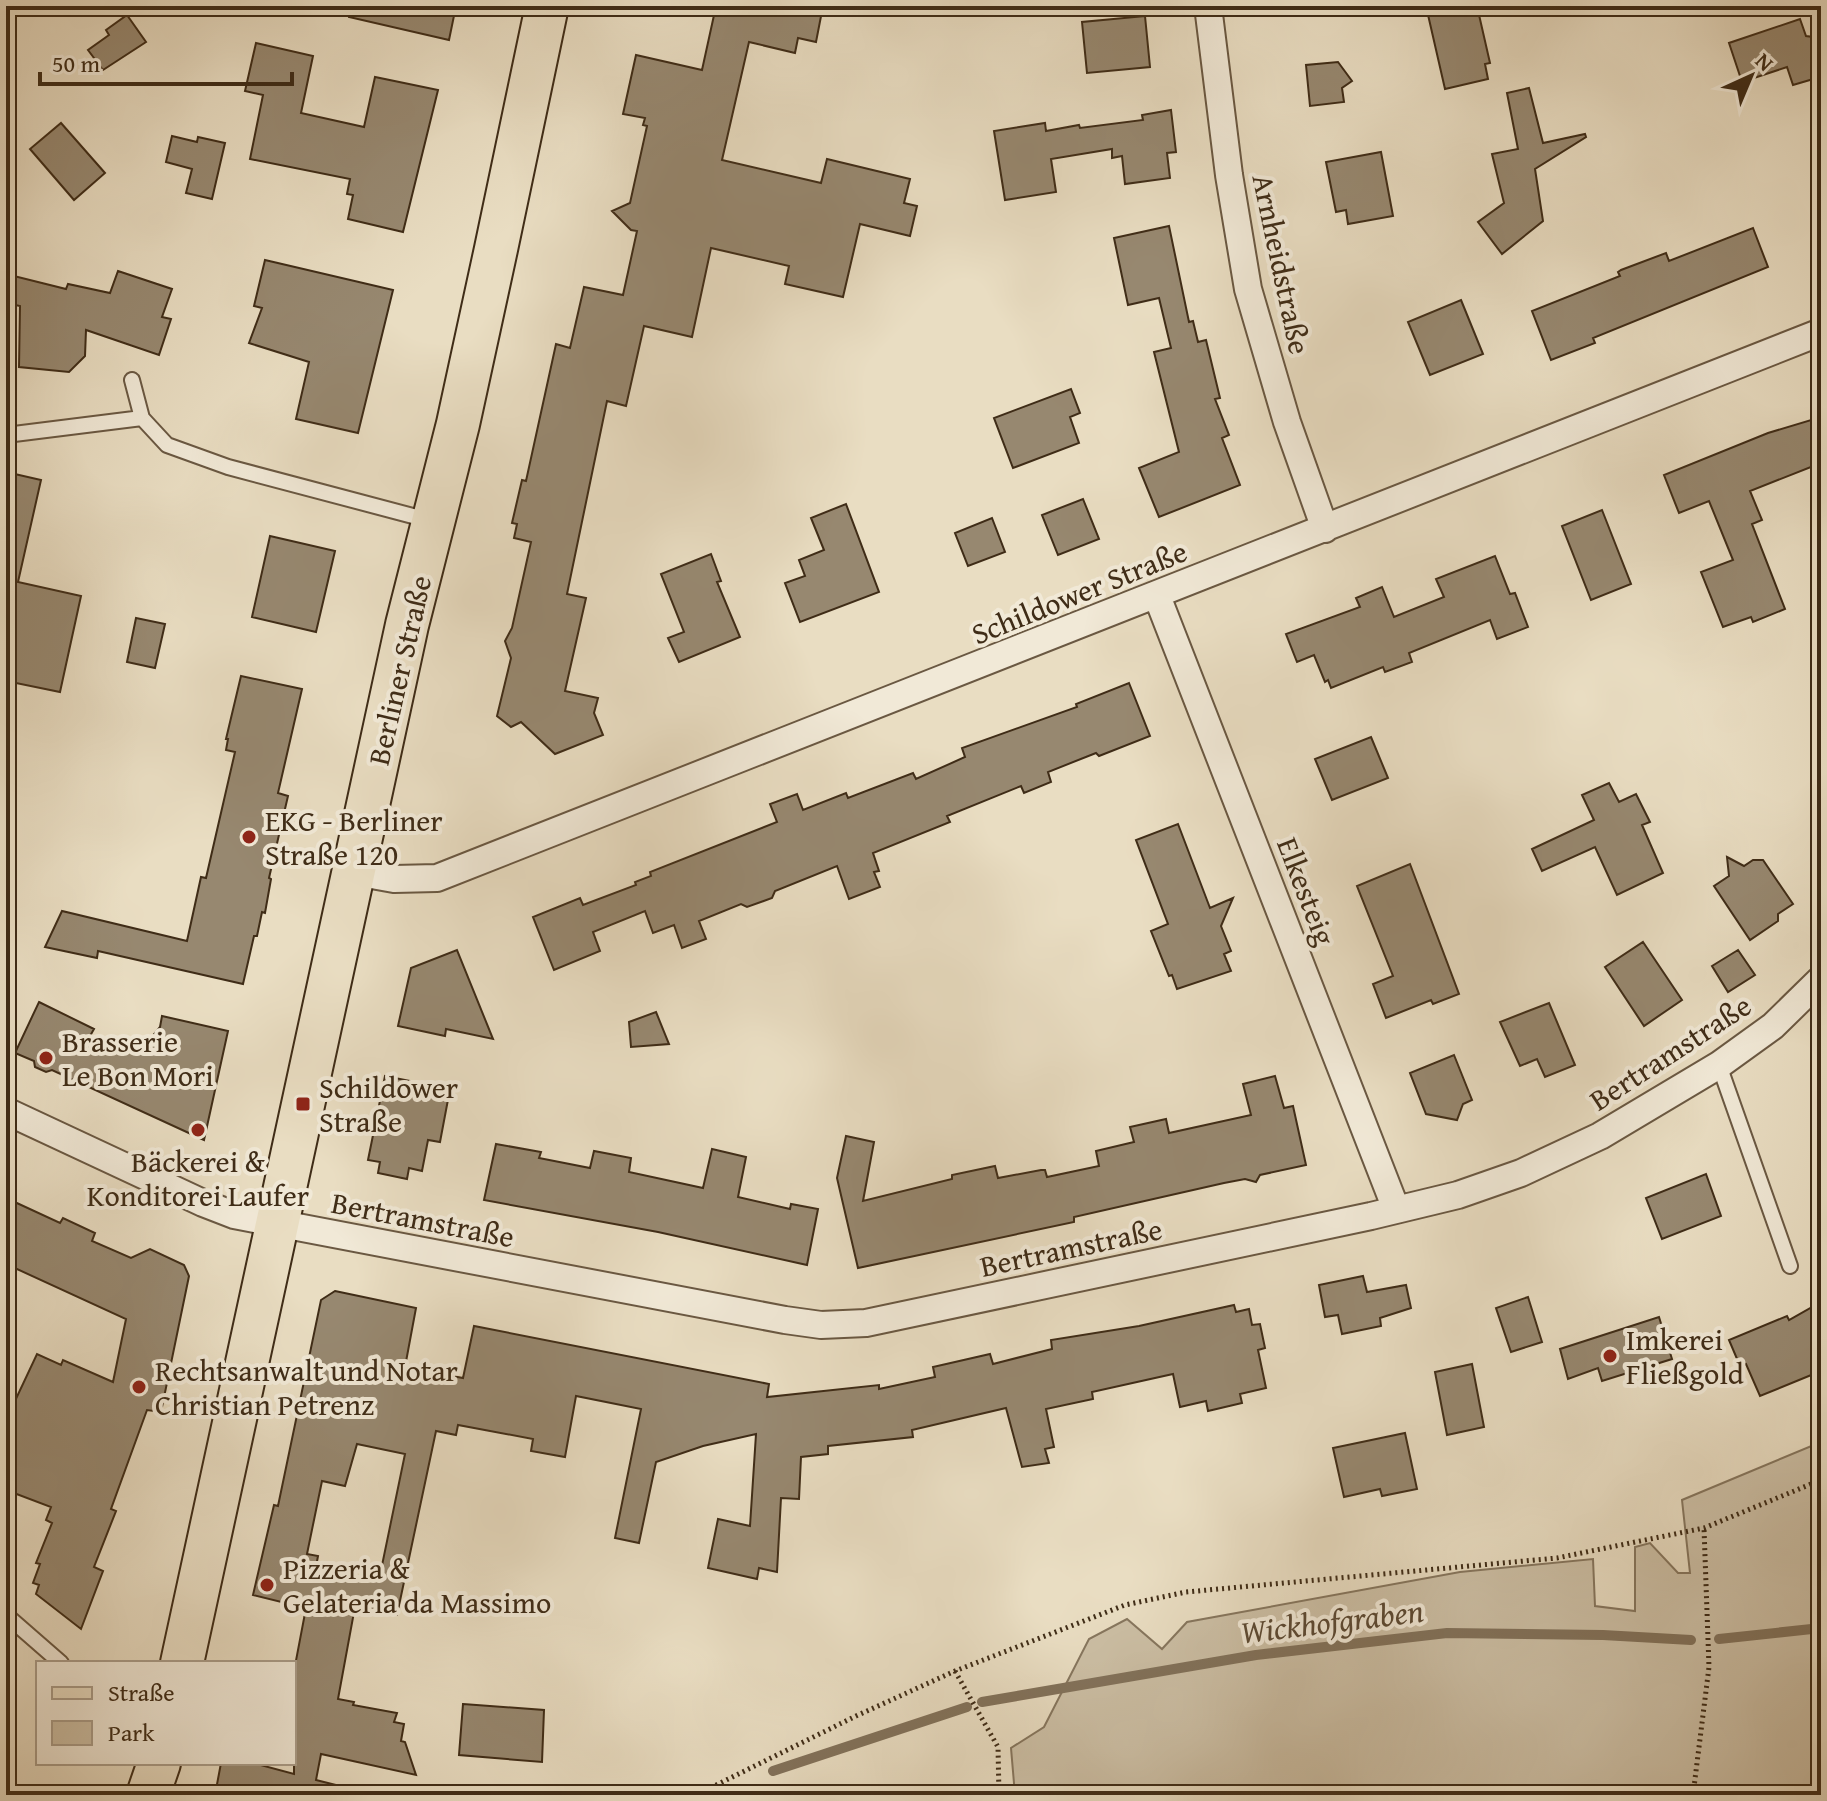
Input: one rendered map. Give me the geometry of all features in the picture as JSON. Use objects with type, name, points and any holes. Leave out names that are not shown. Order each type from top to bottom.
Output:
[{"type":"main road","name":"Berliner Straße","points":[[182,1661],[407,625],[458,424],[547,6]]},
{"type":"main road","points":[[148,1795],[158,1765]]},
{"type":"street","name":"Arnheidstraße","points":[[1208,6],[1229,175],[1248,289],[1287,422],[1325,529]]},
{"type":"street","name":"Schildower Straße","points":[[355,872],[394,879],[437,878],[1821,332]]},
{"type":"street","name":"Elkesteig","points":[[1157,596],[1396,1209]]},
{"type":"street","name":"Bertramstraße","points":[[6,1111],[234,1215],[821,1325],[866,1323],[1458,1195],[1521,1173],[1600,1136],[1719,1065],[1773,1026],[1821,979]]},
{"type":"lane","points":[[132,380],[142,418],[167,445],[243,471],[392,513],[432,521]]},
{"type":"lane","points":[[6,435],[142,418]]},
{"type":"lane","points":[[1719,1065],[1790,1266]]},
{"type":"lane","points":[[6,1615],[59,1661]]},
{"type":"path","points":[[501,1795],[706,1790],[955,1671],[1125,1605],[1186,1592],[1557,1558],[1704,1528],[1821,1480]]},
{"type":"path","points":[[1693,1795],[1709,1667],[1704,1528]]},
{"type":"path","points":[[955,1671],[998,1747],[999,1795]]},
{"type":"green space","points":[[1821,1442],[1821,1795],[1015,1795],[1011,1748],[1044,1727],[1089,1639],[1127,1619],[1162,1649],[1187,1622],[1460,1572],[1593,1559],[1595,1606],[1635,1611],[1635,1547],[1650,1543],[1678,1573],[1690,1573],[1682,1500]]},
{"type":"building","points":[[350,6],[456,6],[449,40],[349,17]]},
{"type":"building","points":[[716,6],[823,6],[816,42],[798,38],[795,53],[749,42],[722,160],[821,183],[827,159],[910,179],[904,203],[917,206],[910,236],[860,224],[843,297],[785,284],[789,266],[711,248],[692,337],[644,326],[626,406],[607,401],[567,594],[586,598],[565,691],[598,698],[594,713],[603,735],[555,754],[521,722],[511,727],[497,716],[511,658],[505,641],[512,628],[531,542],[514,538],[517,524],[512,523],[522,480],[526,481],[556,344],[570,348],[584,287],[623,295],[637,231],[631,230],[612,211],[630,203],[647,126],[643,125],[645,118],[623,114],[636,55],[702,70]]},
{"type":"building","points":[[1426,6],[1477,6],[1490,63],[1485,64],[1488,79],[1445,89]]},
{"type":"building","points":[[127,15],[146,42],[103,70],[88,50],[109,35],[106,30]]},
{"type":"building","points":[[1145,16],[1150,67],[1087,73],[1082,22]]},
{"type":"building","points":[[1800,19],[1806,36],[1813,37],[1818,53],[1813,57],[1820,77],[1793,85],[1787,67],[1742,82],[1729,43]]},
{"type":"building","points":[[256,43],[313,56],[301,113],[364,127],[375,77],[438,90],[403,232],[348,219],[353,195],[347,194],[350,179],[250,159],[263,95],[245,91]]},
{"type":"building","points":[[1338,62],[1352,81],[1342,88],[1344,102],[1310,106],[1306,65]]},
{"type":"building","points":[[1529,88],[1543,143],[1585,134],[1586,137],[1535,169],[1543,221],[1502,254],[1478,222],[1504,203],[1492,154],[1518,149],[1507,93]]},
{"type":"building","points":[[1171,110],[1176,152],[1167,153],[1170,178],[1125,184],[1122,156],[1112,158],[1112,149],[1051,159],[1056,192],[1005,200],[994,131],[1045,123],[1046,131],[1079,125],[1080,128],[1143,120],[1142,115]]},
{"type":"building","points":[[61,123],[105,173],[74,200],[30,149]]},
{"type":"building","points":[[172,136],[197,142],[198,137],[225,143],[212,199],[186,193],[192,169],[166,162]]},
{"type":"building","points":[[1381,152],[1393,216],[1348,224],[1346,210],[1336,212],[1326,162]]},
{"type":"building","points":[[1169,226],[1189,322],[1193,321],[1198,342],[1206,340],[1220,398],[1215,399],[1229,435],[1222,438],[1240,485],[1159,517],[1139,468],[1179,452],[1154,352],[1171,348],[1159,298],[1128,305],[1114,238]]},
{"type":"building","points":[[1753,228],[1768,267],[1593,338],[1595,343],[1551,360],[1532,311],[1620,276],[1618,272],[1621,270],[1666,253],[1669,261]]},
{"type":"building","points":[[265,260],[393,290],[358,433],[296,419],[309,362],[249,343],[262,308],[254,306]]},
{"type":"building","points":[[118,271],[172,289],[162,317],[171,319],[159,355],[86,330],[85,356],[69,372],[19,367],[20,306],[6,303],[6,274],[66,289],[68,284],[110,293]]},
{"type":"building","points":[[1461,300],[1483,354],[1430,375],[1408,322]]},
{"type":"building","points":[[1071,389],[1080,413],[1070,417],[1079,443],[1013,468],[994,418]]},
{"type":"building","points":[[1821,417],[1821,463],[1750,491],[1762,520],[1752,524],[1785,609],[1753,622],[1751,617],[1723,627],[1701,572],[1733,560],[1709,501],[1679,513],[1664,475],[1768,433]]},
{"type":"building","points":[[6,472],[41,480],[18,582],[81,596],[60,692],[6,681]]},
{"type":"building","points":[[1083,499],[1099,539],[1058,555],[1042,515]]},
{"type":"building","points":[[846,504],[879,592],[800,622],[785,583],[805,576],[799,560],[824,550],[811,518]]},
{"type":"building","points":[[1602,510],[1631,584],[1591,600],[1562,526]]},
{"type":"building","points":[[992,518],[1005,552],[968,566],[955,533]]},
{"type":"building","points":[[270,536],[335,551],[316,632],[252,617]]},
{"type":"building","points":[[711,554],[721,581],[717,582],[740,637],[679,662],[668,638],[684,632],[661,574]]},
{"type":"building","points":[[1495,556],[1510,594],[1515,593],[1528,627],[1497,639],[1490,620],[1409,653],[1412,662],[1385,672],[1383,667],[1331,688],[1328,680],[1325,682],[1314,655],[1297,662],[1286,634],[1360,607],[1356,598],[1382,587],[1394,617],[1444,597],[1436,579]]},
{"type":"building","points":[[136,618],[165,624],[155,668],[127,662]]},
{"type":"building","points":[[241,676],[302,689],[278,793],[288,796],[269,878],[265,913],[262,912],[257,936],[254,936],[243,984],[98,951],[97,958],[45,947],[62,911],[187,941],[201,877],[206,878],[235,752],[226,750],[226,739]]},
{"type":"building","points":[[1129,683],[1150,736],[1048,772],[1051,782],[1024,793],[1021,786],[947,816],[950,822],[873,853],[879,871],[874,872],[880,887],[849,899],[837,866],[775,891],[772,898],[747,907],[741,904],[699,921],[706,939],[682,948],[674,925],[653,933],[645,911],[593,932],[600,951],[554,970],[533,917],[580,898],[583,905],[636,885],[635,882],[651,876],[650,872],[777,822],[770,804],[797,794],[803,810],[846,793],[848,798],[913,773],[916,779],[965,757],[962,748],[1077,707],[1076,704]]},
{"type":"building","points":[[1371,737],[1388,778],[1332,800],[1315,759]]},
{"type":"building","points":[[1609,783],[1619,802],[1636,794],[1650,822],[1642,825],[1663,873],[1617,895],[1595,847],[1542,871],[1532,849],[1594,820],[1582,795]]},
{"type":"building","points":[[1178,824],[1210,908],[1233,898],[1221,926],[1231,951],[1224,954],[1231,971],[1177,989],[1151,931],[1168,924],[1136,840]]},
{"type":"building","points":[[1727,857],[1744,866],[1753,860],[1763,860],[1793,904],[1778,914],[1778,921],[1750,940],[1714,886],[1729,876]]},
{"type":"building","points":[[1410,864],[1459,994],[1433,1004],[1431,1000],[1386,1018],[1373,984],[1393,976],[1357,886]]},
{"type":"building","points":[[1643,942],[1682,1000],[1644,1026],[1605,967]]},
{"type":"building","points":[[457,950],[493,1039],[446,1029],[445,1036],[398,1026],[411,968]]},
{"type":"building","points":[[1738,950],[1755,975],[1728,992],[1712,966]]},
{"type":"building","points":[[39,1002],[94,1029],[90,1036],[138,1054],[160,1027],[162,1016],[228,1031],[204,1140],[52,1070],[46,1072],[35,1067],[34,1061],[15,1053]]},
{"type":"building","points":[[1549,1003],[1575,1065],[1545,1077],[1537,1059],[1520,1066],[1500,1022]]},
{"type":"building","points":[[656,1012],[669,1044],[631,1047],[629,1022]]},
{"type":"building","points":[[1454,1055],[1472,1100],[1463,1104],[1457,1120],[1426,1114],[1410,1073]]},
{"type":"building","points":[[385,1076],[450,1089],[440,1142],[428,1140],[422,1171],[409,1168],[407,1179],[378,1173],[380,1162],[368,1160]]},
{"type":"building","points":[[1275,1076],[1284,1108],[1293,1106],[1306,1165],[1260,1175],[1256,1182],[1245,1179],[1224,1183],[1074,1217],[1074,1222],[858,1268],[837,1178],[846,1136],[874,1142],[863,1201],[995,1166],[998,1178],[1041,1170],[1045,1170],[1047,1177],[1099,1166],[1096,1151],[1134,1142],[1130,1127],[1166,1119],[1169,1133],[1251,1115],[1243,1084]]},
{"type":"building","points":[[496,1144],[541,1152],[539,1158],[590,1168],[594,1151],[631,1158],[629,1172],[703,1188],[712,1149],[746,1157],[738,1197],[790,1209],[791,1204],[818,1209],[807,1265],[658,1232],[484,1200]]},
{"type":"building","points":[[1706,1174],[1721,1216],[1662,1239],[1646,1198]]},
{"type":"building","points":[[6,1198],[60,1223],[63,1218],[95,1233],[92,1241],[131,1258],[150,1249],[184,1265],[189,1276],[161,1412],[147,1410],[111,1509],[116,1511],[94,1567],[103,1571],[81,1629],[36,1594],[39,1585],[33,1583],[40,1564],[36,1563],[52,1523],[46,1520],[51,1507],[6,1490],[6,1420],[37,1354],[61,1365],[63,1360],[113,1382],[126,1319],[6,1264]]},
{"type":"building","points":[[1363,1276],[1367,1292],[1406,1285],[1411,1308],[1380,1318],[1381,1326],[1342,1334],[1338,1315],[1325,1317],[1319,1285]]},
{"type":"building","points":[[335,1291],[416,1308],[405,1367],[463,1378],[474,1326],[769,1384],[767,1397],[879,1385],[879,1389],[935,1377],[933,1367],[990,1354],[993,1364],[1052,1349],[1051,1340],[1139,1326],[1234,1305],[1236,1312],[1249,1309],[1252,1325],[1260,1324],[1265,1348],[1258,1350],[1266,1388],[1240,1394],[1242,1403],[1208,1411],[1206,1401],[1180,1407],[1173,1374],[1092,1392],[1093,1399],[1046,1409],[1054,1447],[1045,1449],[1049,1463],[1022,1467],[1006,1408],[912,1430],[913,1437],[828,1446],[828,1454],[801,1457],[799,1499],[781,1498],[777,1572],[759,1568],[757,1579],[708,1568],[718,1519],[750,1526],[756,1434],[703,1446],[656,1462],[639,1543],[615,1538],[641,1409],[576,1396],[565,1457],[531,1451],[533,1439],[458,1425],[456,1435],[436,1431],[397,1615],[354,1612],[338,1699],[397,1713],[394,1722],[404,1724],[401,1741],[405,1742],[416,1775],[321,1754],[316,1780],[340,1786],[339,1795],[215,1795],[221,1765],[260,1765],[294,1774],[296,1765],[296,1661],[306,1608],[253,1595],[274,1505],[278,1506],[321,1300]],"holes":[[[357,1444],[405,1454],[379,1580],[315,1572],[318,1556],[307,1554],[322,1481],[345,1486]]]},
{"type":"building","points":[[1528,1297],[1542,1342],[1511,1352],[1496,1308]]},
{"type":"building","points":[[1821,1302],[1821,1371],[1760,1396],[1746,1364],[1740,1366],[1729,1340],[1787,1316],[1789,1320]]},
{"type":"building","points":[[1659,1317],[1672,1359],[1602,1381],[1598,1368],[1568,1379],[1560,1349]]},
{"type":"building","points":[[1472,1364],[1484,1427],[1447,1435],[1435,1372]]},
{"type":"building","points":[[1405,1433],[1417,1489],[1382,1496],[1380,1489],[1344,1497],[1333,1448]]},
{"type":"building","points":[[463,1704],[544,1710],[542,1762],[459,1755]]},
{"type":"waterway","name":"Wickhofgraben","points":[[1719,1639],[1821,1628]]},
{"type":"waterway","name":"Wickhofgraben","points":[[982,1702],[1256,1655],[1447,1633],[1603,1635],[1691,1640]]},
{"type":"waterway","name":"Wickhofgraben","points":[[773,1771],[967,1707]]},
{"type":"place","name":"EKG - Berliner Straße 120","points":[[249,837]]},
{"type":"place","name":"Brasserie Le Bon Mori","points":[[46,1058]]},
{"type":"place","name":"Schildower Straße","points":[[303,1104]]},
{"type":"place","name":"Bäckerei & Konditorei Laufer","points":[[198,1130]]},
{"type":"place","name":"Imkerei Fließgold","points":[[1610,1356]]},
{"type":"place","name":"Rechtsanwalt und Notar Christian Petrenz","points":[[139,1387]]},
{"type":"place","name":"Pizzeria & Gelateria da Massimo","points":[[267,1585]]}]
